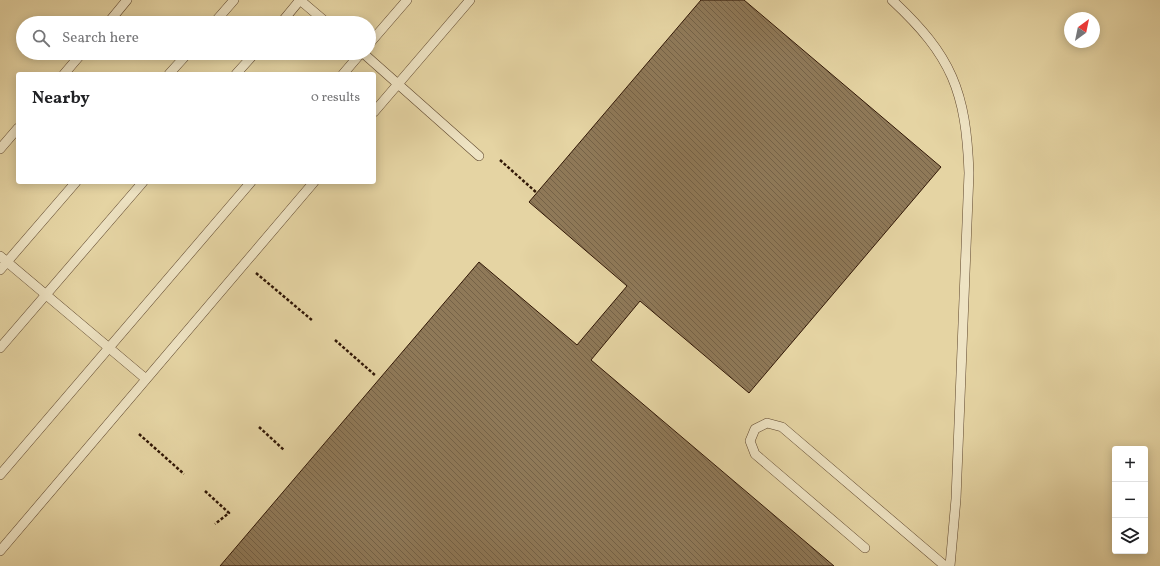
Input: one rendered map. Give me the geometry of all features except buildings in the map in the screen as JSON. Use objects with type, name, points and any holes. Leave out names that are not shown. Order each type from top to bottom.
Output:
[{"type":"lane","points":[[114,16],[127,0]]},
{"type":"lane","points":[[220,16],[234,0]]},
{"type":"lane","points":[[287,16],[300,0],[319,16]]},
{"type":"lane","points":[[376,36],[407,0]]},
{"type":"lane","points":[[376,110],[470,0]]},
{"type":"lane","points":[[892,0],[926,34],[947,64],[961,97],[968,136],[969,172],[956,499],[950,566]]},
{"type":"lane","points":[[66,72],[76,60]]},
{"type":"lane","points":[[171,72],[182,60]]},
{"type":"lane","points":[[238,72],[249,60]]},
{"type":"lane","points":[[345,72],[356,60]]},
{"type":"lane","points":[[370,60],[479,156]]},
{"type":"lane","points":[[0,149],[16,130]]},
{"type":"lane","points":[[0,270],[3,259],[74,184]]},
{"type":"lane","points":[[0,348],[141,184]]},
{"type":"lane","points":[[0,475],[249,184]]},
{"type":"lane","points":[[0,551],[312,184]]},
{"type":"lane","points":[[3,259],[146,379]]},
{"type":"lane","points":[[865,548],[755,454],[750,441],[755,429],[767,423],[782,427],[944,566]]},
{"type":"path","points":[[500,160],[537,193]]},
{"type":"path","points":[[256,273],[313,321]]},
{"type":"path","points":[[335,340],[376,376]]},
{"type":"path","points":[[259,427],[284,450]]},
{"type":"path","points":[[139,434],[184,474]]},
{"type":"path","points":[[205,491],[230,513],[215,524]]}]
